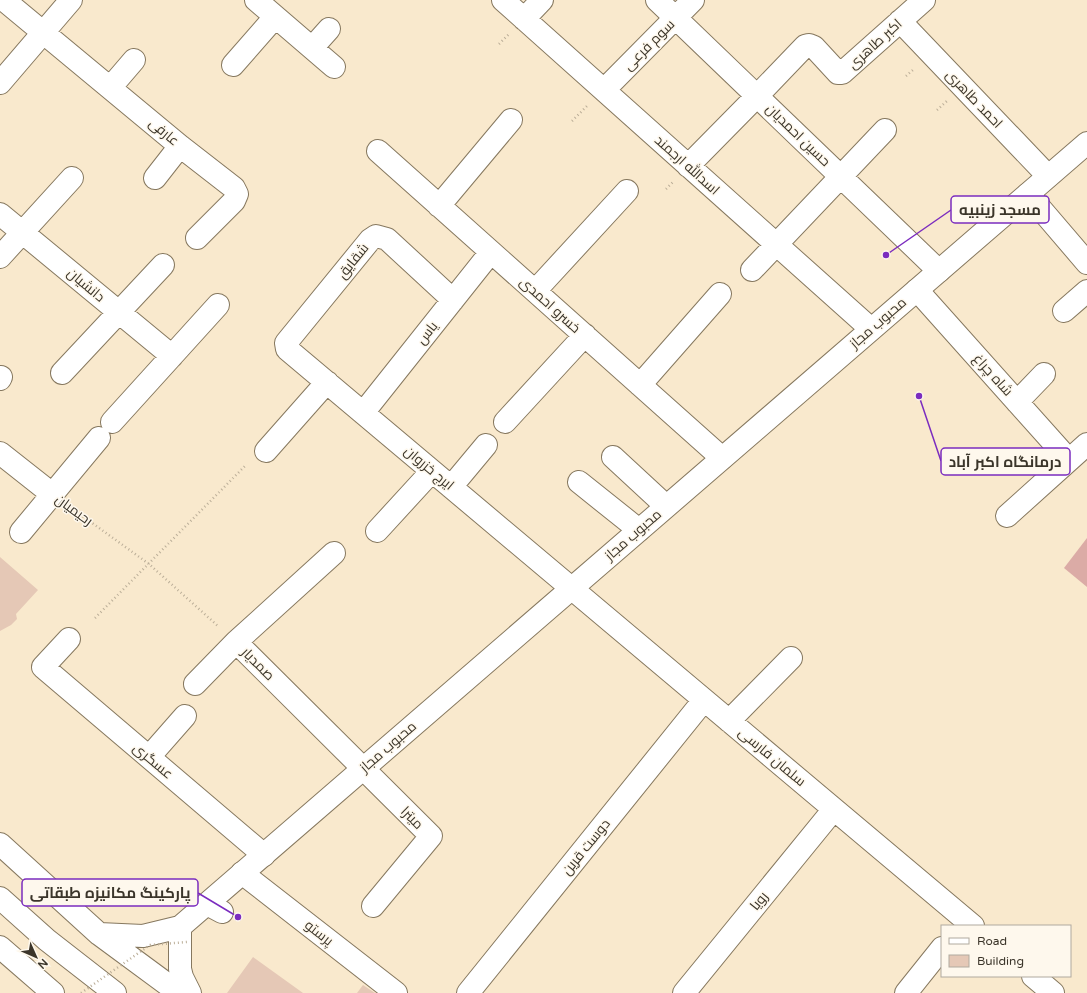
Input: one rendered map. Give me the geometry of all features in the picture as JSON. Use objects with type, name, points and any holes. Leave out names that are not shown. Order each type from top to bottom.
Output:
[{"type":"main road","name":"عارفی","points":[[4,0],[180,146],[234,188],[237,194],[234,201],[197,238]]},
{"type":"main road","points":[[0,83],[71,0]]},
{"type":"main road","points":[[256,0],[334,67]]},
{"type":"main road","name":"اسدالله ارجمند","points":[[503,0],[871,330]]},
{"type":"main road","points":[[524,19],[542,0]]},
{"type":"main road","name":"حسین احمدیان","points":[[657,0],[939,271]]},
{"type":"main road","name":"سوم فرعی","points":[[604,90],[693,0]]},
{"type":"main road","name":"اکبر طاهری","points":[[757,96],[805,46],[809,45],[814,47],[838,73],[842,73],[924,0]]},
{"type":"main road","points":[[233,65],[275,17]]},
{"type":"main road","name":"احمد طاهری","points":[[900,21],[1048,176]]},
{"type":"main road","points":[[312,48],[329,29]]},
{"type":"main road","points":[[110,88],[134,60]]},
{"type":"main road","points":[[688,166],[757,96]]},
{"type":"main road","points":[[439,206],[511,120]]},
{"type":"main road","points":[[752,270],[885,130]]},
{"type":"main road","name":"محبوب مجاز","points":[[183,935],[214,908],[242,873],[1087,143]]},
{"type":"main road","points":[[155,178],[180,146]]},
{"type":"main road","name":"خسرو احمدی","points":[[378,151],[722,458]]},
{"type":"main road","points":[[0,257],[72,178]]},
{"type":"main road","points":[[534,291],[627,191]]},
{"type":"main road","points":[[1028,194],[1087,263]]},
{"type":"main road","name":"دانشیان","points":[[0,214],[172,356]]},
{"type":"main road","name":"شقایق","points":[[287,349],[286,342],[370,240],[376,236],[387,239],[453,300]]},
{"type":"main road","name":"یاس","points":[[363,413],[491,252]]},
{"type":"main road","points":[[62,373],[163,265]]},
{"type":"main road","name":"شاه چراغ","points":[[917,290],[1069,460]]},
{"type":"main road","points":[[1064,311],[1087,291]]},
{"type":"main road","points":[[640,385],[720,294]]},
{"type":"main road","points":[[21,532],[106,430],[218,305]]},
{"type":"main road","points":[[505,422],[584,335]]},
{"type":"main road","name":"ایرج خزروان","points":[[287,349],[571,588]]},
{"type":"main road","points":[[1017,402],[1044,374]]},
{"type":"main road","points":[[266,451],[327,382]]},
{"type":"main road","points":[[1007,516],[1087,444]]},
{"type":"main road","points":[[451,487],[486,445]]},
{"type":"main road","name":"رحیمیان","points":[[0,453],[52,494]]},
{"type":"main road","points":[[613,457],[666,506]]},
{"type":"main road","points":[[377,531],[432,471]]},
{"type":"main road","points":[[579,482],[639,530]]},
{"type":"main road","points":[[195,684],[236,642],[334,554]]},
{"type":"main road","name":"سلمان فارسی","points":[[571,588],[834,809],[966,924]]},
{"type":"main road","name":"عسگری","points":[[69,639],[43,667],[264,855]]},
{"type":"main road","name":"صمدیار","points":[[236,642],[363,769]]},
{"type":"main road","points":[[729,721],[791,658]]},
{"type":"main road","name":"دوست قرین","points":[[468,993],[704,700]]},
{"type":"main road","points":[[149,757],[186,716]]},
{"type":"main road","name":"میترا","points":[[363,769],[431,836],[373,906]]},
{"type":"main road","name":"رویا","points":[[684,993],[834,809]]},
{"type":"main road","points":[[0,844],[99,934],[179,993]]},
{"type":"main road","name":"پرستو","points":[[242,873],[256,894],[396,993]]},
{"type":"main road","points":[[0,898],[47,940],[115,993]]},
{"type":"main road","points":[[99,934],[143,936],[183,935],[180,969],[182,977],[190,993]]},
{"type":"main road","points":[[0,947],[53,993]]},
{"type":"main road","points":[[906,993],[941,949]]},
{"type":"main road","points":[[1034,977],[1053,993]]},
{"type":"path","points":[[95,618],[245,466]]},
{"type":"path","name":"رحیمیان","points":[[52,494],[149,564]]},
{"type":"path","name":"صمدیار","points":[[149,564],[236,642]]},
{"type":"path","points":[[81,993],[150,945],[183,935]]},
{"type":"shaded area","points":[[1087,538],[1087,587],[1064,568]]},
{"type":"building","points":[[0,557],[38,590],[16,614],[17,619],[11,625],[0,631]]},
{"type":"building","points":[[253,957],[303,993],[227,993]]},
{"type":"building","points":[[363,985],[375,993],[357,993]]},
{"type":"place","name":"مسجد زینبیه","points":[[886,255]]},
{"type":"place","name":"درمانگاه اکبر آباد","points":[[919,396]]},
{"type":"place","name":"پارکینگ مکانیزه طبقاتی","points":[[238,917]]}]
